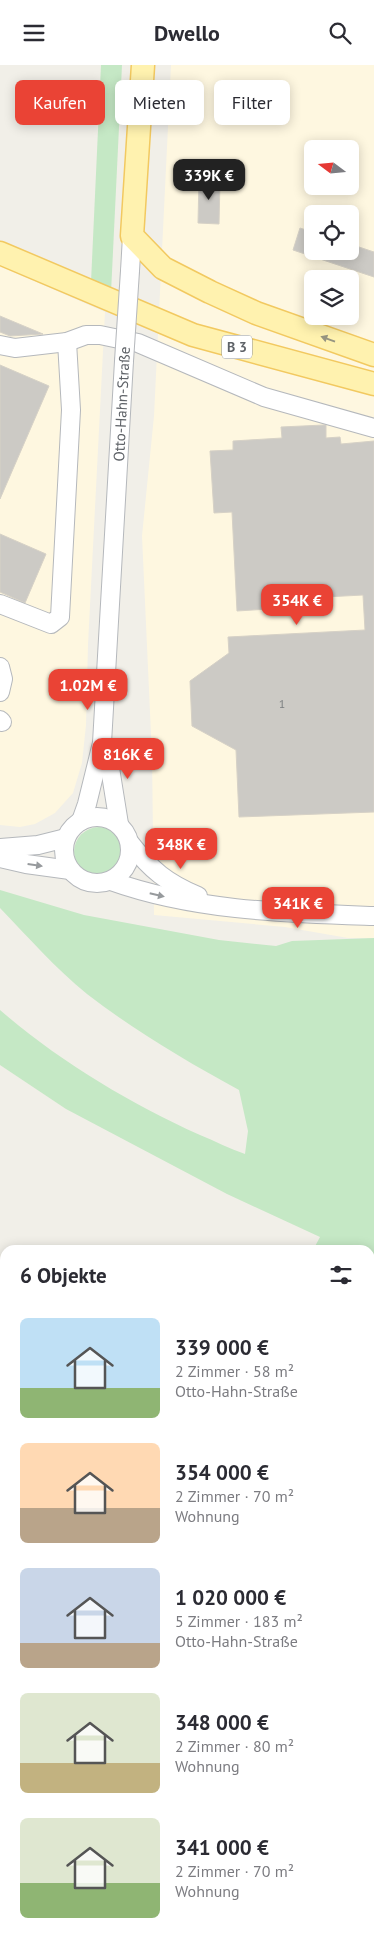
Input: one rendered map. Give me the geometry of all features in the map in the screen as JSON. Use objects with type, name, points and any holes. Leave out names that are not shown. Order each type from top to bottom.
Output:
[{"type":"main road","name":"Otto-Hahn-Straße","points":[[132,236],[143,65]]},
{"type":"main road","points":[[132,236],[164,268],[210,293],[256,313],[374,355]]},
{"type":"main road","name":"B 3","points":[[0,253],[193,335],[374,384]]},
{"type":"street","name":"Otto-Hahn-Straße","points":[[81,821],[88,804],[102,743],[132,236]]},
{"type":"street","points":[[0,345],[15,348],[67,342],[86,335],[100,335],[138,343],[264,397],[374,429]]},
{"type":"street","points":[[0,604],[51,623],[60,617],[70,410],[67,342]]},
{"type":"street","points":[[0,667],[3,679],[0,692]]},
{"type":"street","name":"Otto-Hahn-Straße","points":[[102,743],[110,768],[119,825]]},
{"type":"street","points":[[130,843],[130,855],[127,865],[111,881],[100,883],[88,882],[78,878],[70,870],[64,849],[66,838],[72,828],[81,821],[91,817],[102,817],[119,825],[126,833],[130,843],[153,871],[179,888],[224,907]]},
{"type":"street","points":[[0,848],[38,845],[66,838]]},
{"type":"street","points":[[0,858],[26,864],[70,870]]},
{"type":"street","points":[[111,881],[142,892],[224,907],[374,917]]},
{"type":"shaded area","points":[[171,65],[374,65],[374,938],[348,938],[285,927],[154,915],[152,756],[142,536],[154,416],[168,125],[204,125],[204,80],[170,80]]},
{"type":"shaded area","points":[[0,266],[105,312],[88,645],[86,725],[82,763],[73,793],[55,813],[35,824],[20,827],[0,825]]},
{"type":"green space","points":[[101,65],[122,65],[121,80],[115,80],[115,125],[119,125],[111,293],[91,282],[98,125],[105,125],[105,80],[100,80]]},
{"type":"green space","points":[[94,827],[104,827],[117,834],[124,847],[124,857],[117,870],[104,877],[94,877],[85,873],[78,866],[74,857],[74,847],[78,838],[85,831]]},
{"type":"green space","points":[[0,890],[84,915],[219,940],[276,946],[292,941],[374,938],[374,1245],[316,1245],[320,1237],[227,1194],[66,1109],[0,1065],[0,1010],[70,1064],[121,1095],[173,1123],[245,1154],[248,1131],[239,1090],[161,1045],[87,994],[53,963],[0,908]]},
{"type":"building","points":[[199,179],[220,180],[219,224],[198,223]]},
{"type":"building","points":[[300,228],[304,229],[304,254],[293,250]]},
{"type":"building","points":[[359,247],[374,252],[374,277],[359,272],[359,270],[353,270],[323,260],[359,260]]},
{"type":"building","points":[[0,316],[43,334],[10,336],[0,332]]},
{"type":"building","points":[[0,365],[49,386],[0,499]]},
{"type":"building","points":[[326,425],[326,438],[340,437],[341,444],[374,441],[374,812],[239,817],[236,750],[192,726],[190,681],[229,653],[228,637],[365,630],[363,595],[268,600],[269,609],[237,611],[232,512],[214,513],[210,451],[233,450],[233,441],[282,438],[281,427]]},
{"type":"building","points":[[0,534],[46,554],[25,603],[0,592]]}]
